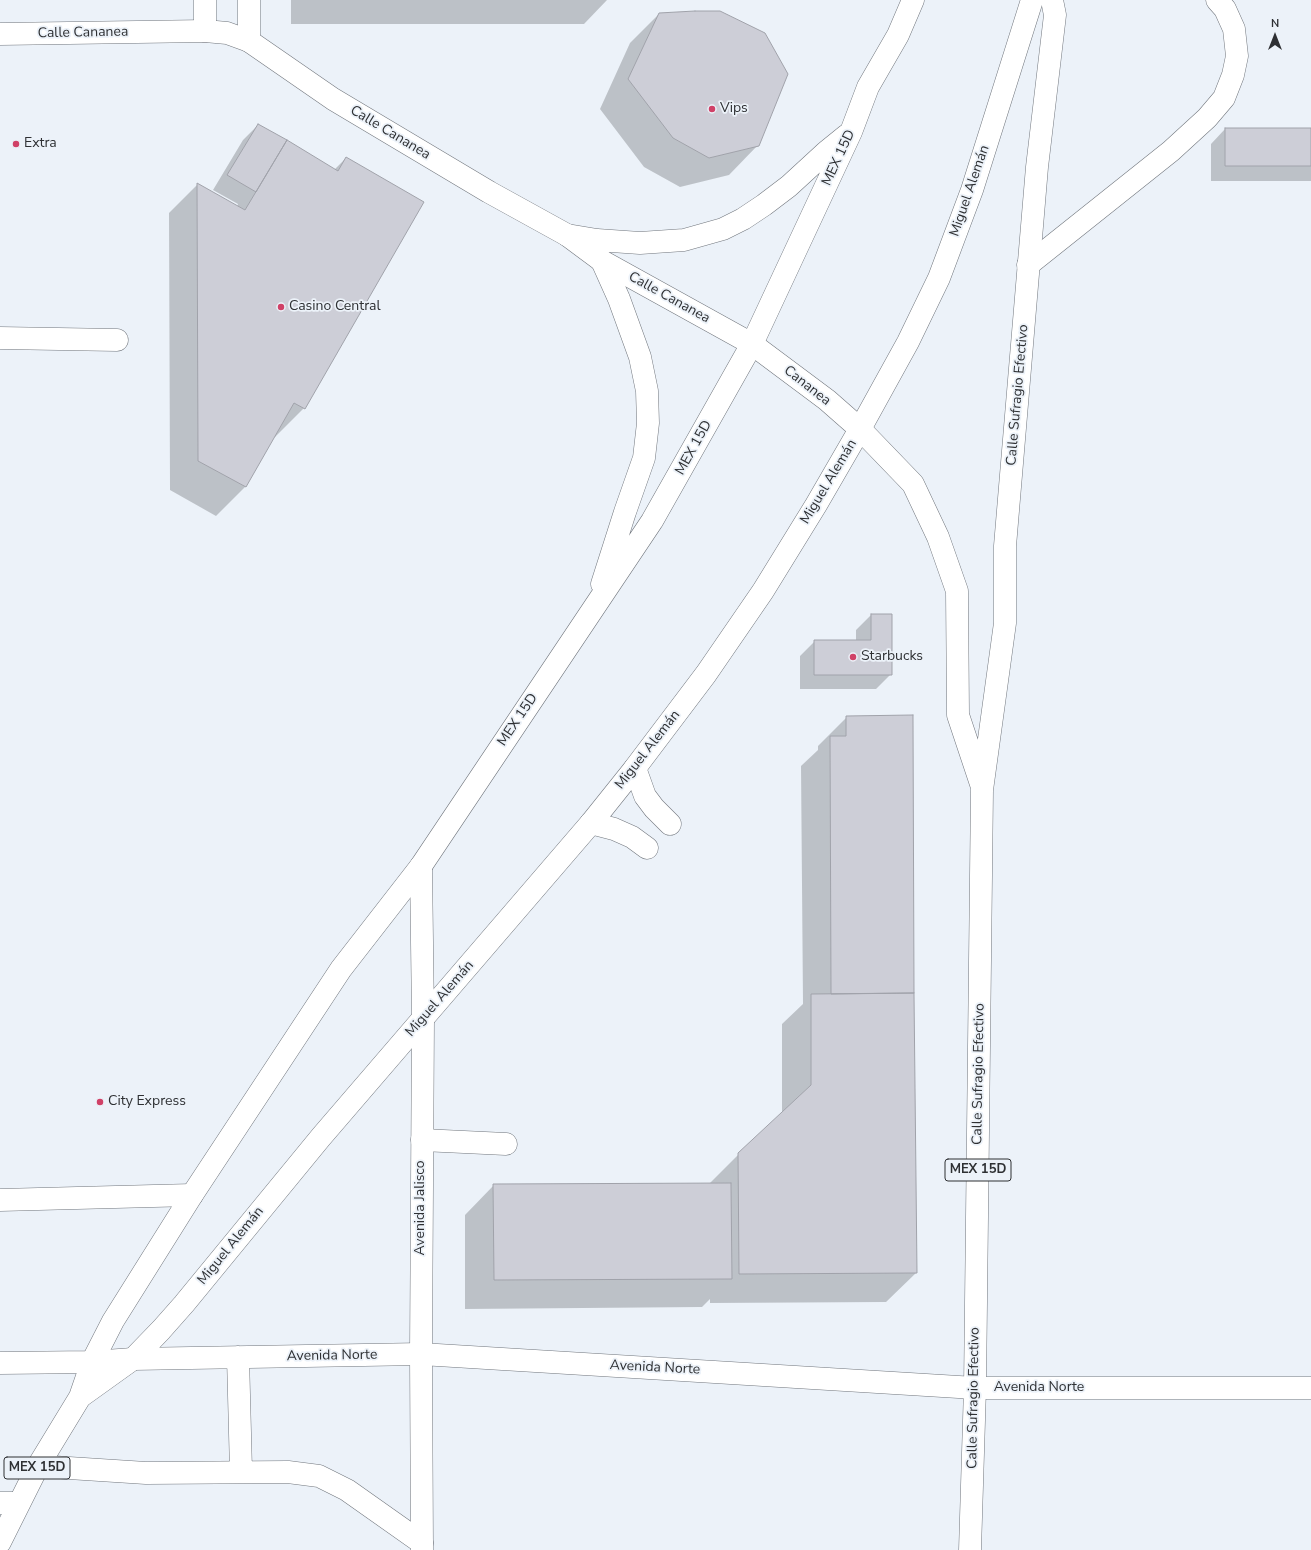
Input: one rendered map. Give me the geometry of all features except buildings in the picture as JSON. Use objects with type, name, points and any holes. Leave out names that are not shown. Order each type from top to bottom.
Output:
[{"type":"main road","points":[[204,0],[204,32]]},
{"type":"main road","points":[[249,41],[250,0]]},
{"type":"main road","name":"MEX 15D","points":[[421,866],[652,521],[752,344],[852,132],[868,87],[898,35],[913,0]]},
{"type":"main road","name":"Miguel Alemán","points":[[80,1397],[133,1359],[162,1330],[321,1137],[591,823],[635,768],[706,674],[763,591],[816,505],[860,429],[908,342],[939,278],[972,190],[1032,0]]},
{"type":"main road","name":"Calle Sufragio Efectivo","points":[[970,1550],[975,1388],[982,790],[1005,624],[1005,546],[1036,167],[1054,15],[1052,0]]},
{"type":"main road","points":[[1028,265],[1172,151],[1207,118],[1224,98],[1233,75],[1237,56],[1234,29],[1225,9],[1217,0]]},
{"type":"main road","name":"Calle Cananea","points":[[0,34],[204,32],[227,34],[249,41],[333,99],[489,192],[567,235],[602,261],[752,344]]},
{"type":"main road","points":[[567,235],[597,240],[652,243],[684,240],[723,229],[743,219],[789,186],[826,152],[852,132]]},
{"type":"main road","points":[[596,605],[625,512],[644,458],[648,423],[647,391],[640,357],[602,261]]},
{"type":"main road","points":[[0,338],[117,340]]},
{"type":"main road","name":"Cananea","points":[[752,344],[827,400],[860,429]]},
{"type":"main road","name":"Calle Sufragio Efectivo","points":[[860,429],[913,484],[938,537],[957,591],[958,715],[982,790]]},
{"type":"main road","points":[[635,768],[645,796],[654,808],[670,824]]},
{"type":"main road","points":[[591,823],[614,829],[632,837],[647,848]]},
{"type":"main road","points":[[92,1362],[113,1320],[192,1195],[341,969],[421,866]]},
{"type":"main road","name":"Avenida Jalisco","points":[[421,866],[423,1018],[421,1354],[422,1546]]},
{"type":"main road","points":[[422,1140],[506,1144]]},
{"type":"main road","points":[[0,1200],[192,1195]]},
{"type":"main road","name":"Avenida Norte","points":[[0,1363],[421,1354],[975,1388],[1311,1388]]},
{"type":"main road","points":[[238,1358],[241,1471]]},
{"type":"main road","name":"MEX 15D","points":[[0,1542],[9,1503],[38,1466],[80,1397],[92,1362]]},
{"type":"main road","points":[[38,1466],[146,1473],[241,1471],[288,1472],[319,1476],[347,1490],[422,1546]]},
{"type":"place","name":"Vips","points":[[712,109]]},
{"type":"place","name":"Extra","points":[[16,144]]},
{"type":"place","name":"Casino Central","points":[[281,307]]},
{"type":"place","name":"Starbucks","points":[[853,657]]},
{"type":"place","name":"City Express","points":[[100,1102]]}]
